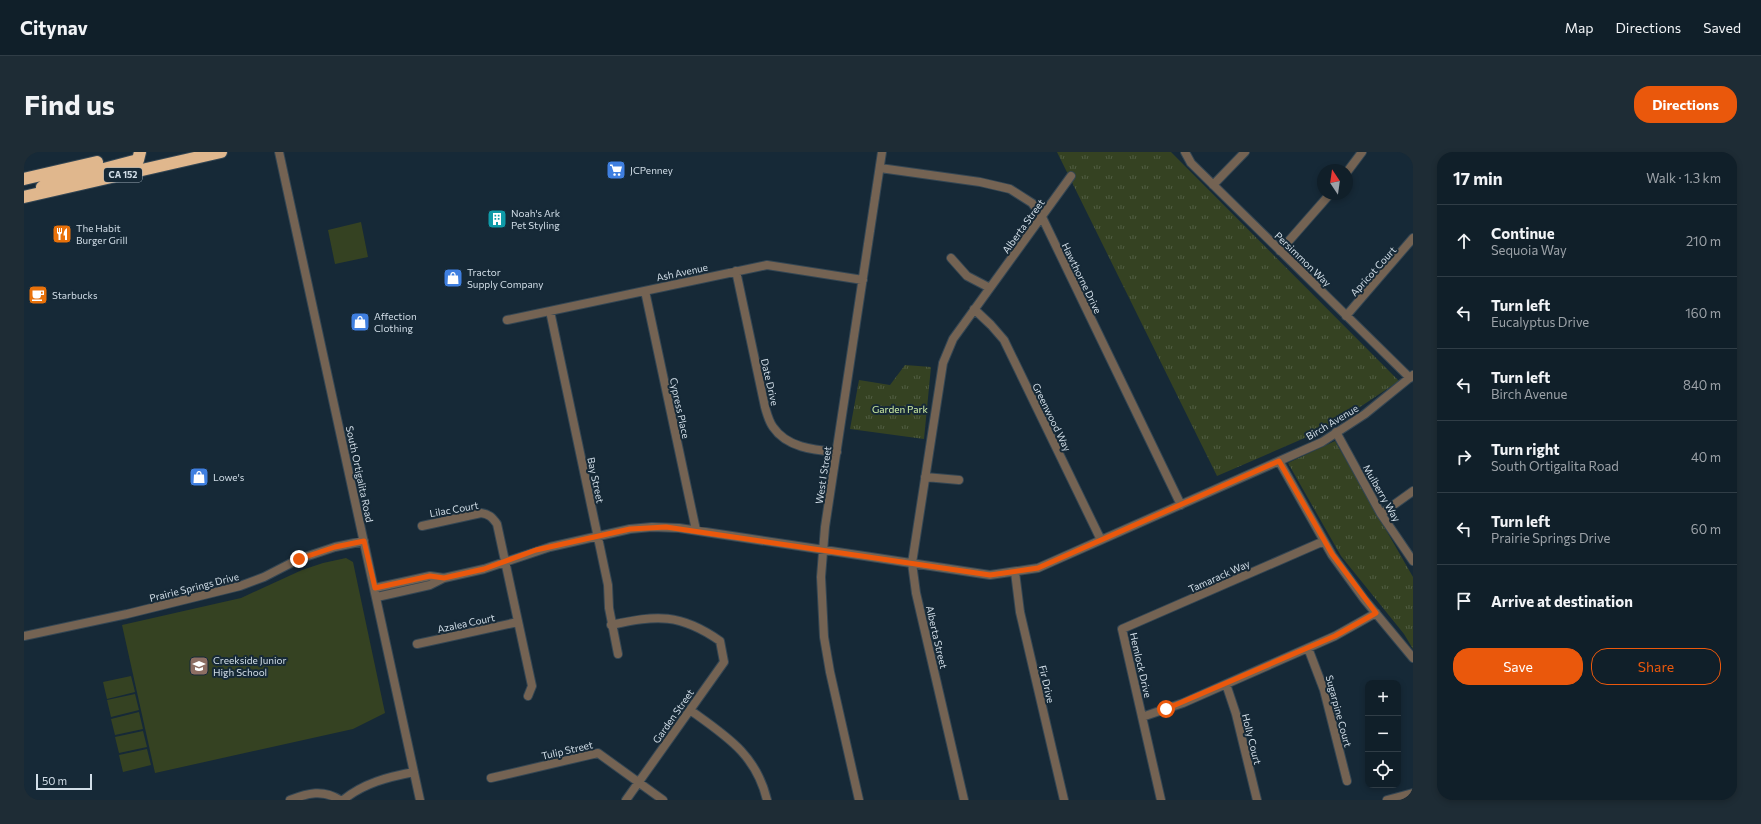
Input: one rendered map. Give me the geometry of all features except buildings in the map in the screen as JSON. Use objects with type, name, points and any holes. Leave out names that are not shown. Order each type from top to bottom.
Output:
[{"type":"highway","name":"CA 152","points":[[24,179],[140,152]]},
{"type":"highway","points":[[24,194],[58,181],[138,160],[140,152]]},
{"type":"highway","name":"CA 152","points":[[24,197],[221,152]]},
{"type":"street","name":"South Ortigalita Road","points":[[279,152],[420,800]]},
{"type":"street","name":"West I Street","points":[[860,800],[826,651],[822,615],[821,577],[822,550],[882,152]]},
{"type":"street","name":"Persimmon Way","points":[[1185,152],[1190,163],[1346,316],[1412,377]]},
{"type":"street","points":[[1213,185],[1245,152]]},
{"type":"street","points":[[1353,164],[1362,152]]},
{"type":"street","name":"Hawthorne Drive","points":[[880,168],[980,182],[1010,189],[1032,203],[1042,217],[1181,505]]},
{"type":"street","name":"Alberta Street","points":[[964,800],[916,593],[912,563],[943,363],[953,338],[1072,176]]},
{"type":"street","points":[[1280,251],[1325,200]]},
{"type":"street","name":"Apricot Court","points":[[1346,316],[1413,238]]},
{"type":"street","points":[[951,258],[967,276],[990,288]]},
{"type":"street","name":"Ash Avenue","points":[[506,320],[767,265],[863,280]]},
{"type":"street","name":"Date Drive","points":[[736,271],[765,407],[772,426],[787,440],[808,450],[837,452]]},
{"type":"street","name":"Cypress Place","points":[[645,291],[696,530]]},
{"type":"street","name":"Greenwood Way","points":[[974,309],[1004,340],[1101,540]]},
{"type":"street","name":"Bay Street","points":[[550,311],[608,585],[611,625],[618,654]]},
{"type":"street","name":"Birch Avenue","points":[[377,597],[430,585],[444,578],[484,569],[536,550],[630,529],[652,527],[696,530],[990,575],[1038,568],[1322,442],[1364,414],[1412,377]]},
{"type":"street","name":"Mulberry Way","points":[[1336,432],[1381,514],[1413,561]]},
{"type":"street","points":[[1279,461],[1324,541],[1337,561],[1376,613],[1413,658]]},
{"type":"street","points":[[926,476],[959,480]]},
{"type":"street","points":[[1381,514],[1413,491]]},
{"type":"street","name":"Lilac Court","points":[[422,526],[481,513],[490,516],[497,524],[505,561]]},
{"type":"street","name":"Prairie Springs Drive","points":[[24,636],[127,614],[240,586],[299,559],[335,547],[364,541]]},
{"type":"street","name":"Tamarack Way","points":[[1122,629],[1324,541]]},
{"type":"street","points":[[505,561],[532,686],[528,696]]},
{"type":"street","name":"Fir Drive","points":[[1015,572],[1020,612],[1064,800]]},
{"type":"street","name":"Birch Avenue","points":[[375,588],[430,576],[444,578]]},
{"type":"street","points":[[1142,717],[1182,703],[1308,648],[1351,628],[1376,613]]},
{"type":"street","name":"Garden Street","points":[[611,625],[640,619],[671,618],[696,626],[720,641],[724,662],[626,800]]},
{"type":"street","name":"Azalea Court","points":[[417,644],[518,622]]},
{"type":"street","name":"Hemlock Drive","points":[[1122,629],[1162,800]]},
{"type":"street","name":"Sugarpine Court","points":[[1308,648],[1324,690],[1347,781]]},
{"type":"street","name":"Holly Court","points":[[1226,684],[1236,714],[1257,800]]},
{"type":"street","points":[[690,710],[742,750],[757,772],[767,800]]},
{"type":"street","name":"Tulip Street","points":[[491,778],[598,753],[663,800]]},
{"type":"street","points":[[290,800],[315,792],[333,796],[342,800],[370,783],[389,777],[414,772]]},
{"type":"street","points":[[1387,800],[1413,793]]},
{"type":"green space","points":[[1057,152],[1171,152],[1399,381],[1330,427],[1217,476]]},
{"type":"green space","points":[[361,222],[368,257],[335,264],[328,230]]},
{"type":"green space","name":"Garden Park","points":[[905,365],[931,367],[924,439],[850,429],[859,380],[890,385]]},
{"type":"green space","points":[[1335,441],[1413,577],[1413,649],[1404,634],[1341,556],[1288,463]]},
{"type":"green space","name":"Creekside Junior High School","points":[[346,558],[353,562],[385,713],[353,729],[155,773],[122,625],[241,598],[302,570],[323,563]]},
{"type":"green space","points":[[131,676],[135,692],[107,699],[103,682]]},
{"type":"green space","points":[[135,694],[139,710],[111,717],[107,700]]},
{"type":"green space","points":[[139,712],[143,729],[115,735],[111,719]]},
{"type":"green space","points":[[143,731],[147,747],[119,753],[115,737]]},
{"type":"green space","points":[[147,749],[151,765],[123,772],[119,755]]},
{"type":"place","name":"JCPenney","points":[[616,170]]},
{"type":"place","name":"Noah's Ark Pet Styling","points":[[497,219]]},
{"type":"place","name":"The Habit Burger Grill","points":[[62,234]]},
{"type":"place","name":"Tractor Supply Company","points":[[453,278]]},
{"type":"place","name":"Starbucks","points":[[38,295]]},
{"type":"place","name":"Affection Clothing","points":[[360,322]]},
{"type":"place","name":"Lowe's","points":[[199,477]]},
{"type":"place","name":"Creekside Junior High School","points":[[199,666]]},
{"type":"route","points":[[299,559],[335,547],[364,541],[375,588],[430,576],[444,578],[484,569],[536,550],[630,529],[666,527],[696,530],[990,575],[1038,568],[1056,561],[1279,461],[1304,508],[1332,554],[1364,599],[1376,613],[1335,636],[1166,709]]}]
